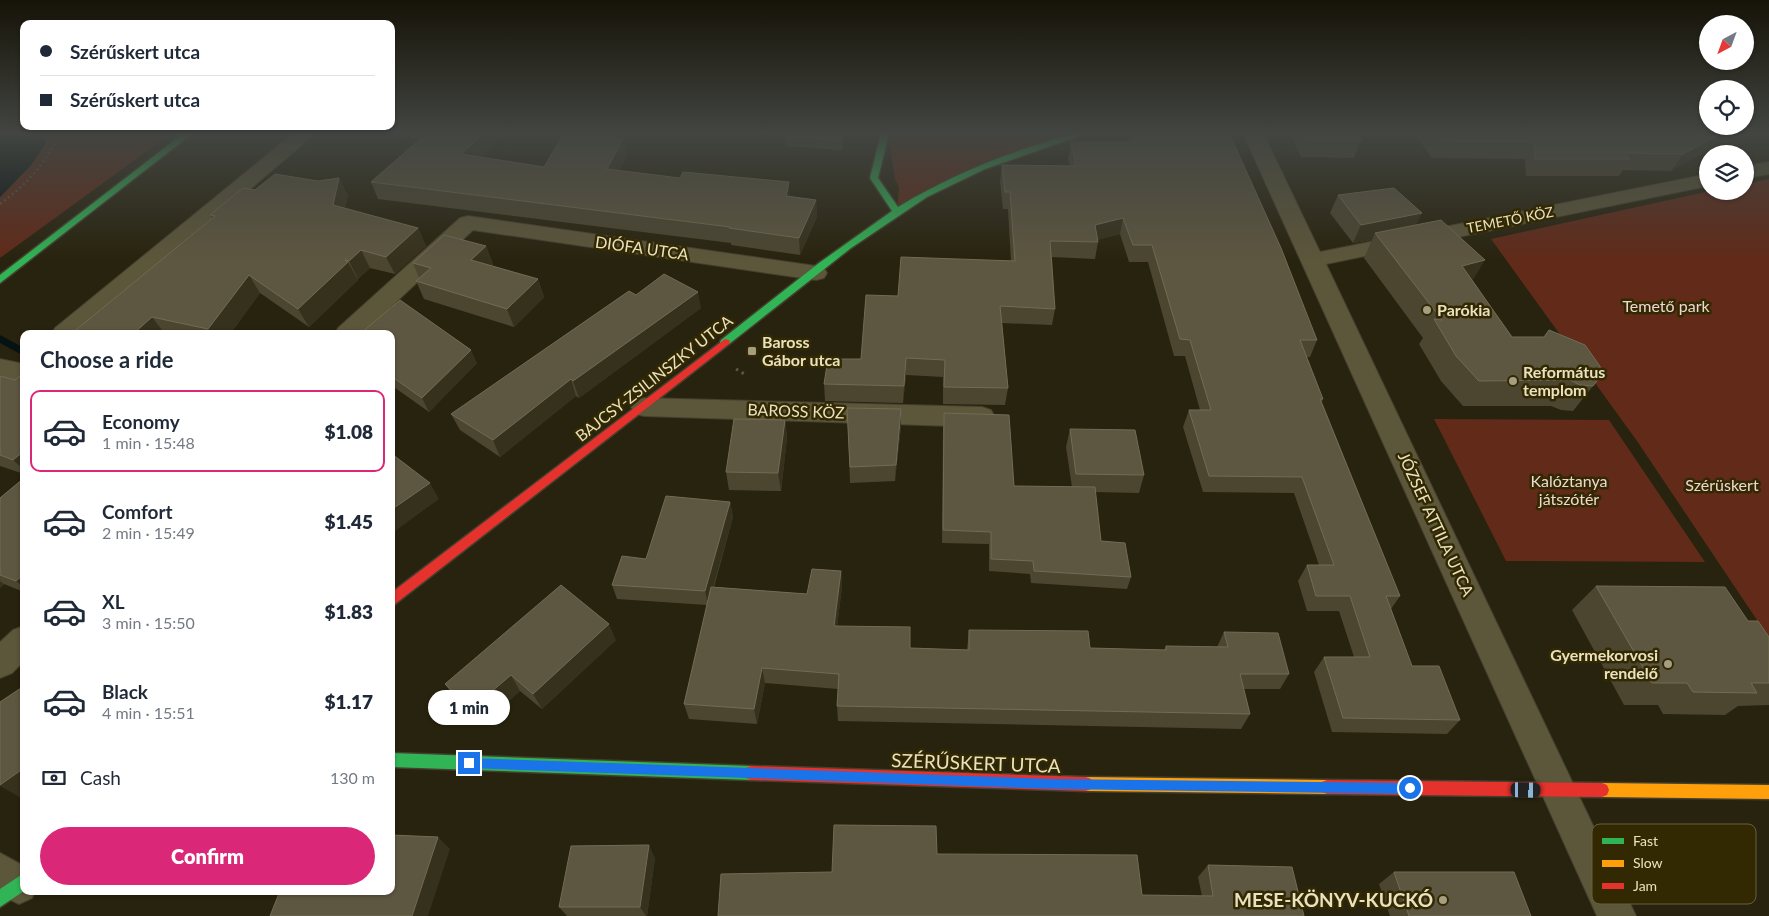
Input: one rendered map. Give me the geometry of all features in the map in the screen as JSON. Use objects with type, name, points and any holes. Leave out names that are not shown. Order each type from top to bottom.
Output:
[{"type":"main road","points":[[0,280],[134,176]]},
{"type":"main road","points":[[875,176],[874,178],[897,213]]},
{"type":"main road","name":"BAJCSY-ZSILINSZKY UTCA","points":[[395,597],[816,273],[897,213],[940,187],[967,176]]},
{"type":"main road","name":"SZÉRŰSKERT UTCA","points":[[395,760],[1054,784],[1769,792]]},
{"type":"street","points":[[69,330],[255,176]]},
{"type":"street","name":"JÓZSEF ATTILA UTCA","points":[[1273,176],[1592,861]]},
{"type":"street","name":"TEMETŐ KÖZ","points":[[1313,260],[1699,182]]},
{"type":"street","name":"DIÓFA UTCA","points":[[351,330],[468,223],[816,273]]},
{"type":"street","name":"BAROSS KÖZ","points":[[644,407],[1009,417]]},
{"type":"street","points":[[0,663],[20,644]]},
{"type":"street","name":"JÓZSEF ATTILA UTCA","points":[[1612,904],[1617,916]]},
{"type":"path","points":[[0,204],[25,185],[33,176]]},
{"type":"green space","points":[[21,176],[113,176],[0,258],[0,197]]},
{"type":"green space","points":[[894,176],[969,176],[940,187],[897,213],[899,187]]},
{"type":"green space","name":"Temető park","points":[[1769,179],[1769,638],[1637,441],[1491,239],[1699,193],[1699,200],[1754,200],[1754,182]]},
{"type":"green space","name":"Kalóztanya játszótér","points":[[1434,419],[1609,420],[1705,562],[1506,561]]},
{"type":"shaded area","points":[[0,176],[21,176],[0,197]]},
{"type":"building","points":[[273,176],[318,181],[339,178],[333,205],[418,228],[386,257],[361,250],[349,261],[345,260],[348,262],[298,309],[249,275],[208,329],[152,317],[137,330],[76,330],[215,216],[210,215],[243,188],[255,190]]},
{"type":"building","points":[[378,176],[662,176],[680,178],[681,176],[723,176],[789,182],[786,196],[816,200],[799,238],[730,227],[371,182]]},
{"type":"building","points":[[1003,176],[1248,176],[1281,248],[1317,340],[1300,340],[1323,399],[1320,399],[1400,596],[1386,596],[1412,666],[1439,666],[1460,720],[1343,718],[1324,657],[1370,657],[1350,596],[1316,596],[1307,565],[1334,565],[1302,477],[1209,476],[1189,410],[1211,410],[1190,340],[1180,339],[1152,245],[1133,245],[1123,218],[1095,225],[1098,242],[1050,241],[1055,309],[1000,306],[1008,388],[944,387],[945,360],[906,358],[904,386],[824,384],[828,359],[861,359],[866,295],[898,296],[901,257],[1015,261],[1010,192],[1005,192]]},
{"type":"building","points":[[1394,188],[1422,213],[1361,225],[1338,195]]},
{"type":"building","points":[[1441,220],[1485,260],[1462,266],[1512,337],[1544,337],[1549,330],[1585,345],[1604,372],[1593,386],[1580,385],[1570,380],[1479,381],[1456,356],[1434,319],[1442,320],[1375,233]]},
{"type":"building","points":[[444,235],[486,246],[471,260],[538,279],[507,309],[416,281],[431,268],[413,263]]},
{"type":"building","points":[[664,274],[698,292],[573,381],[571,379],[493,440],[451,414],[629,291],[636,295]]},
{"type":"building","points":[[400,300],[471,350],[422,398],[395,379],[395,330],[365,330]]},
{"type":"building","points":[[0,376],[15,380],[20,376],[20,454],[13,460],[0,455]]},
{"type":"building","points":[[847,408],[901,409],[896,465],[850,467]]},
{"type":"building","points":[[944,413],[1009,415],[1014,486],[1095,487],[1101,541],[1125,543],[1131,577],[1034,571],[1033,561],[991,559],[991,532],[943,530]]},
{"type":"building","points":[[734,419],[785,420],[778,473],[726,472]]},
{"type":"building","points":[[1070,429],[1135,430],[1144,475],[1076,474]]},
{"type":"building","points":[[395,456],[430,483],[395,507]]},
{"type":"building","points":[[20,481],[20,578],[16,581],[0,575],[0,498]]},
{"type":"building","points":[[666,496],[730,502],[705,591],[612,585],[622,556],[646,559]]},
{"type":"building","points":[[812,569],[841,571],[834,626],[910,627],[910,648],[969,650],[969,630],[1088,631],[1090,648],[1166,650],[1166,646],[1228,647],[1224,632],[1278,633],[1289,674],[1240,674],[1250,714],[837,706],[839,674],[762,668],[754,709],[684,704],[711,587],[807,594]]},
{"type":"building","points":[[561,585],[609,624],[533,694],[511,675],[471,709],[445,684]]},
{"type":"building","points":[[1596,586],[1725,587],[1748,621],[1758,621],[1769,637],[1769,683],[1751,683],[1757,693],[1693,692],[1687,683],[1652,683]]},
{"type":"building","points":[[20,689],[20,771],[0,785],[0,702]]},
{"type":"building","points":[[834,825],[936,826],[937,854],[1137,855],[1142,895],[1213,896],[1208,865],[1292,867],[1304,916],[718,916],[721,874],[832,872]]},
{"type":"building","points":[[395,835],[438,837],[412,916],[270,916],[278,895],[395,895]]},
{"type":"building","points":[[649,845],[640,907],[559,907],[571,846]]},
{"type":"building","points":[[1394,872],[1514,872],[1531,916],[1409,916]]},
{"type":"waterway","points":[[0,338],[20,350]]},
{"type":"traffic: fast","points":[[0,280],[134,176]]},
{"type":"traffic: fast","points":[[875,176],[874,178],[897,213]]},
{"type":"traffic: fast","points":[[725,342],[847,246],[924,195],[963,176]]},
{"type":"traffic: fast","points":[[395,760],[751,773]]},
{"type":"traffic: fast","points":[[0,899],[20,884]]},
{"type":"traffic: slow","points":[[1086,784],[1327,787]]},
{"type":"traffic: slow","points":[[1602,790],[1769,792]]},
{"type":"traffic: jam","points":[[395,597],[725,342]]},
{"type":"traffic: jam","points":[[751,773],[1086,784]]},
{"type":"traffic: jam","points":[[1327,787],[1602,790]]},
{"type":"place","name":"Parókia","points":[[1427,310]]},
{"type":"place","name":"Baross Gábor utca","points":[[752,351]]},
{"type":"place","name":"Református templom","points":[[1513,381]]},
{"type":"place","name":"Gyermekorvosi rendelő","points":[[1668,664]]},
{"type":"place","name":"MESE-KÖNYV-KUCKÓ","points":[[1443,900]]},
{"type":"route","points":[[469,763],[1054,784],[1410,788]]},
{"type":"park label","name":"Szérüskert","points":[[1722,485]]}]
